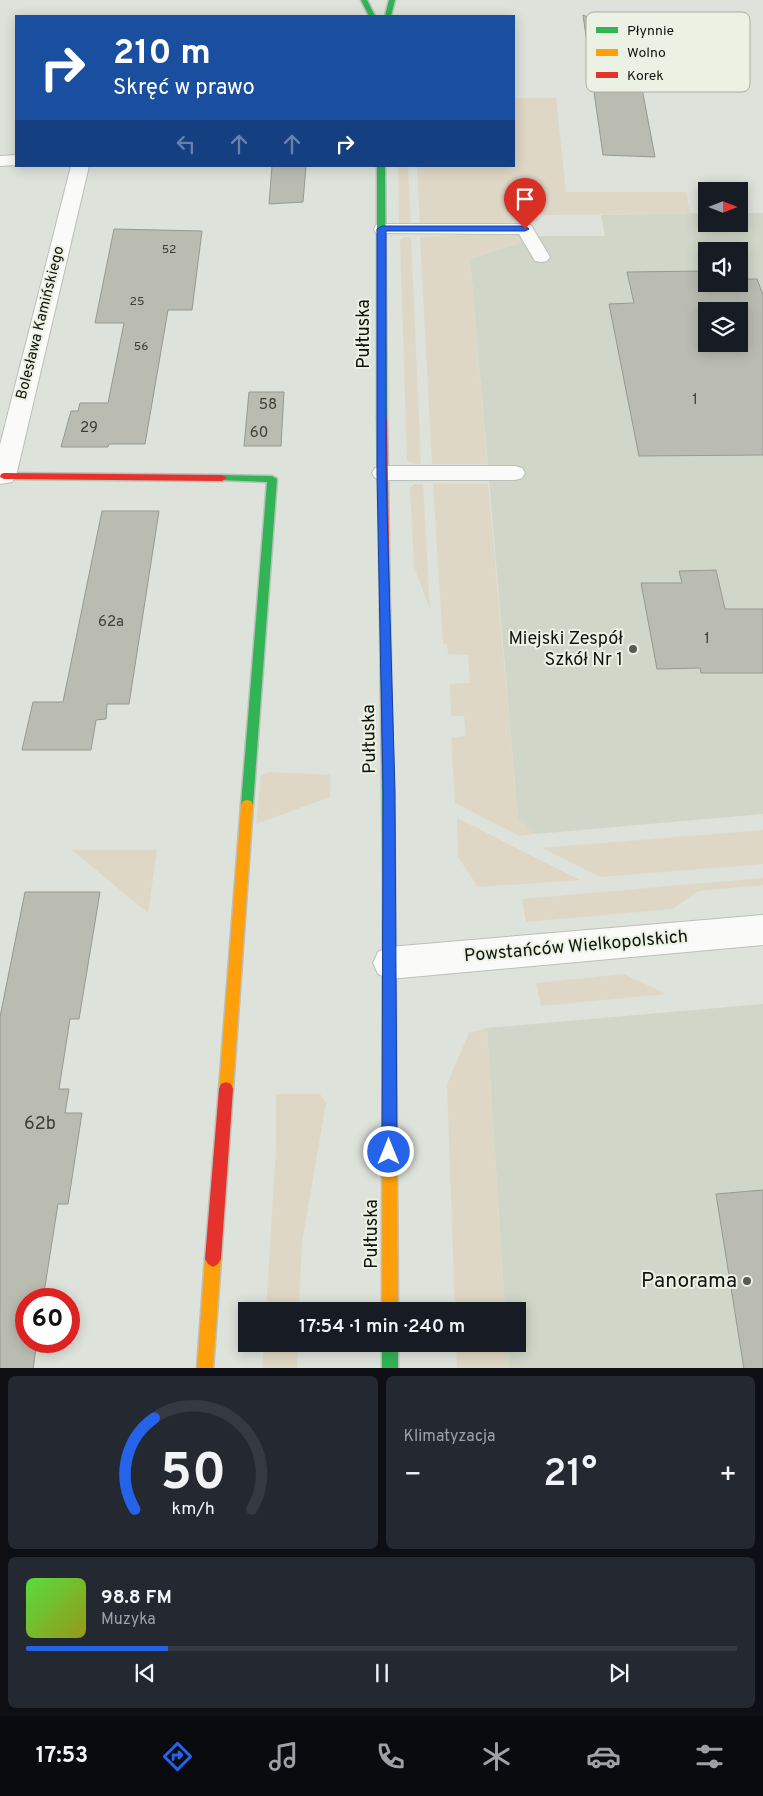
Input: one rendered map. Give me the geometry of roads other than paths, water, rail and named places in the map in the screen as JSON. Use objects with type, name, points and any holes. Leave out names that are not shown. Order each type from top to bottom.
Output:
[{"type":"main road","points":[[364,0],[372,15]]},
{"type":"main road","points":[[388,15],[392,0]]},
{"type":"main road","name":"Pułtuska","points":[[381,167],[382,473],[389,777],[390,1302]]},
{"type":"main road","points":[[2,476],[272,479],[204,1368]]},
{"type":"main road","points":[[390,1352],[390,1368]]},
{"type":"street","points":[[0,161],[15,160]]},
{"type":"street","name":"Bolesława Kamińskiego","points":[[2,476],[80,167]]},
{"type":"street","name":"Powstańców Wielkopolskich","points":[[389,963],[763,930]]},
{"type":"lane","points":[[382,229],[525,229],[541,257]]},
{"type":"lane","points":[[382,473],[515,473]]},
{"type":"place","name":"Miejski Zespół Szkół Nr 1","points":[[633,649]]},
{"type":"place","name":"Panorama","points":[[747,1281]]}]
